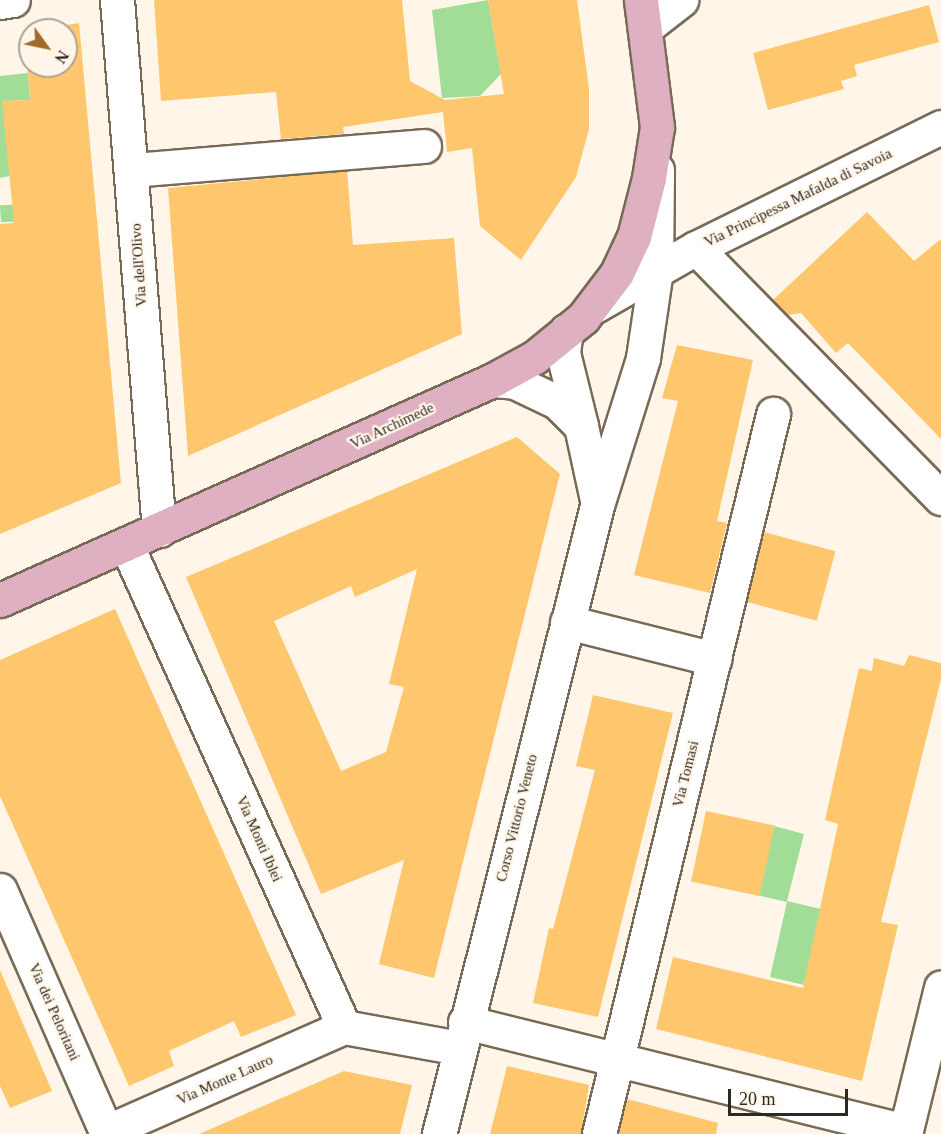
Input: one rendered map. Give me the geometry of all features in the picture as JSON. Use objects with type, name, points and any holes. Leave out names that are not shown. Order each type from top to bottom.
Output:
[{"type":"main road","points":[[643,14],[657,127]]},
{"type":"main road","name":"Via Archimede","points":[[0,600],[494,380],[535,357],[582,318],[634,237],[657,127]]},
{"type":"street","points":[[0,2],[13,0]]},
{"type":"street","name":"Via dell'Olivo","points":[[117,0],[159,530]]},
{"type":"street","points":[[643,14],[681,0]]},
{"type":"street","name":"Corso Vittorio Veneto","points":[[439,1134],[462,1035],[598,502],[643,358],[656,270],[657,127]]},
{"type":"street","name":"Via Principessa Mafalda di Savoia","points":[[582,318],[656,270],[696,248],[941,127]]},
{"type":"street","points":[[132,170],[424,146]]},
{"type":"street","points":[[696,248],[941,498]]},
{"type":"street","points":[[598,502],[563,353],[582,318],[608,312],[628,320],[640,336],[643,358]]},
{"type":"street","points":[[494,380],[515,382],[557,402],[581,426]]},
{"type":"street","name":"Via Tomasi","points":[[599,1134],[774,414]]},
{"type":"street","name":"Via Monti Iblei","points":[[126,544],[345,1028]]},
{"type":"street","points":[[567,622],[714,659]]},
{"type":"street","name":"Via dei Peloritani","points":[[0,890],[107,1133]]},
{"type":"street","points":[[345,1028],[462,1035],[617,1059],[905,1132],[941,987]]},
{"type":"street","name":"Via Monte Lauro","points":[[107,1133],[345,1028]]},
{"type":"green space","points":[[488,0],[501,74],[480,96],[442,98],[432,10]]},
{"type":"green space","points":[[18,74],[18,78],[28,78],[30,100],[3,101],[10,176],[0,178],[0,76]]},
{"type":"green space","points":[[26,204],[27,221],[1,222],[0,205]]},
{"type":"green space","points":[[774,826],[804,834],[787,901],[821,909],[804,985],[770,977],[787,902],[756,895]]},
{"type":"building","points":[[154,0],[402,0],[410,81],[445,100],[504,94],[488,0],[577,0],[589,89],[589,129],[576,177],[521,260],[480,226],[472,148],[447,152],[443,112],[343,127],[344,134],[281,139],[276,92],[161,101]]},
{"type":"building","points":[[929,5],[939,42],[854,65],[857,76],[841,81],[844,89],[768,110],[753,53]]},
{"type":"building","points":[[78,23],[121,483],[0,534],[0,224],[14,223],[2,101],[30,100],[28,78],[78,78]]},
{"type":"building","points":[[347,171],[353,245],[454,238],[462,334],[188,456],[168,188]]},
{"type":"building","points":[[867,212],[914,261],[941,239],[941,439],[848,343],[836,353],[801,313],[788,315],[773,300]]},
{"type":"building","points":[[677,345],[753,360],[717,521],[727,523],[710,593],[634,575],[678,401],[662,398]]},
{"type":"building","points":[[517,437],[560,474],[434,978],[379,964],[404,860],[321,894],[186,577]],"holes":[[[417,569],[389,684],[404,687],[386,752],[341,771],[274,621],[351,586],[355,597]]]},
{"type":"building","points":[[764,532],[835,551],[817,621],[745,602]]},
{"type":"building","points":[[115,609],[296,1015],[241,1037],[234,1021],[169,1051],[174,1066],[129,1086],[0,796],[0,660]]},
{"type":"building","points":[[909,655],[941,663],[941,679],[881,922],[898,925],[862,1081],[656,1029],[673,957],[803,988],[838,824],[825,820],[859,668],[872,671],[874,658],[904,666]]},
{"type":"building","points":[[593,695],[673,713],[598,1017],[533,1003],[549,928],[553,929],[595,770],[576,766]]},
{"type":"building","points":[[706,811],[774,826],[760,896],[691,881]]},
{"type":"building","points":[[0,970],[52,1091],[10,1108],[0,1086]]},
{"type":"building","points":[[507,1066],[589,1085],[581,1134],[490,1134]]},
{"type":"building","points":[[344,1071],[412,1085],[400,1134],[199,1134]]},
{"type":"building","points":[[627,1099],[718,1123],[716,1134],[618,1134]]}]
